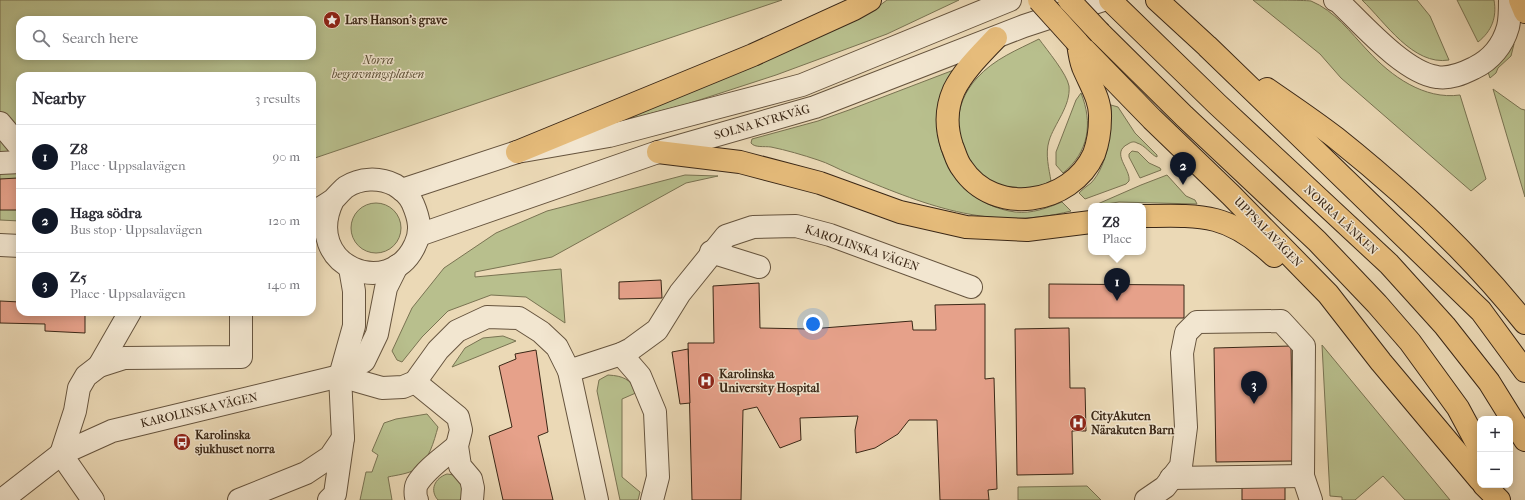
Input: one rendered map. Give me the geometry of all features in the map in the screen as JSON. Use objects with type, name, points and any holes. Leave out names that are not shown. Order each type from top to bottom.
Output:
[{"type":"main road","name":"UPPSALAVÄGEN","points":[[1039,0],[1077,42],[1152,119],[1232,195],[1328,294],[1361,338],[1477,476]]},
{"type":"main road","points":[[1070,0],[1184,116],[1317,241],[1377,304],[1410,342],[1458,408],[1477,443]]},
{"type":"main road","name":"NORRA LÄNKEN","points":[[1110,0],[1217,104],[1394,269],[1445,326],[1489,382],[1525,440]]},
{"type":"main road","points":[[1520,0],[1525,12]]},
{"type":"main road","points":[[517,152],[747,58],[862,5]]},
{"type":"main road","points":[[1162,5],[1207,46],[1481,311],[1525,371]]},
{"type":"main road","points":[[996,38],[968,68],[954,91],[949,109],[948,126],[954,152],[961,168],[966,174],[986,191],[1002,197],[1018,200],[1040,198],[1064,188],[1082,171],[1091,159],[1095,150],[1099,129],[1100,109],[1097,98],[1082,65],[1077,42]]},
{"type":"main road","points":[[1207,46],[1336,138],[1399,192],[1470,259],[1525,323]]},
{"type":"main road","points":[[658,152],[740,162],[820,183],[900,212],[966,227],[1027,230],[1088,222]]},
{"type":"main road","points":[[1146,216],[1185,215],[1206,217],[1224,222],[1238,229],[1258,241],[1281,263],[1332,320],[1361,338]]},
{"type":"main road","points":[[1487,488],[1498,500]]},
{"type":"street","name":"SOLNA KYRKVÄG","points":[[402,190],[517,152],[609,136],[802,85],[1010,0]]},
{"type":"street","name":"SOLNA KYRKVÄG","points":[[419,235],[658,152],[815,107],[1024,26],[1103,0]]},
{"type":"street","points":[[1335,0],[1339,2],[1390,51],[1418,72],[1437,77],[1459,76],[1482,64],[1496,51],[1504,39],[1508,26],[1510,0]]},
{"type":"street","points":[[0,123],[16,142]]},
{"type":"street","points":[[0,163],[16,162]]},
{"type":"street","points":[[316,211],[333,200],[345,188],[358,181],[372,179],[388,182],[402,190],[411,200],[418,216],[419,235],[415,246],[406,258],[397,266],[381,272],[363,272],[316,250]]},
{"type":"street","points":[[329,500],[334,494],[343,438],[340,376],[354,326],[354,291],[342,261],[326,233],[327,211],[333,200]]},
{"type":"street","name":"KAROLINSKA VÄGEN","points":[[569,371],[632,349],[657,330],[680,293],[711,252],[726,236],[753,227],[796,226],[830,235],[971,287]]},
{"type":"street","points":[[0,245],[16,246]]},
{"type":"street","points":[[711,252],[759,267]]},
{"type":"street","name":"KAROLINSKA VÄGEN","points":[[2,500],[61,454],[112,431],[340,376],[364,361],[377,334],[386,288],[397,266]]},
{"type":"street","points":[[99,366],[128,316]]},
{"type":"street","points":[[93,500],[61,454],[75,411],[79,388],[86,376],[99,366],[124,358],[241,357],[241,316]]},
{"type":"street","points":[[472,500],[473,488],[471,479],[460,466],[457,446],[461,430],[458,417],[415,382],[438,350],[457,330],[487,316],[519,318],[541,332],[557,348],[569,371],[597,500]]},
{"type":"street","points":[[1146,500],[1164,487],[1181,466],[1186,427],[1182,353],[1186,334],[1197,322],[1280,321],[1304,346],[1303,476],[1311,500]]},
{"type":"street","points":[[621,354],[640,376],[655,412],[658,478],[652,500]]},
{"type":"street","name":"KAROLINSKA VÄGEN","points":[[340,376],[382,388],[403,387],[415,382]]},
{"type":"street","points":[[238,500],[306,473],[330,457],[343,438]]},
{"type":"street","points":[[417,500],[415,496],[416,485],[430,469],[457,446]]},
{"type":"street","points":[[1172,478],[1303,476]]},
{"type":"green space","name":"Norra begravningsplatsen","points":[[0,0],[782,0],[316,158],[316,72],[16,72],[16,221],[0,220]]},
{"type":"green space","points":[[887,0],[959,0],[887,34],[776,75],[687,104],[637,117],[612,119],[879,6]]},
{"type":"green space","points":[[1253,0],[1311,1],[1320,5],[1335,16],[1377,60],[1398,77],[1421,90],[1434,94],[1447,96],[1460,95],[1486,179],[1471,191],[1341,78],[1320,54]]},
{"type":"green space","points":[[1362,0],[1417,0],[1430,16],[1449,60],[1436,60],[1423,56],[1412,49],[1390,30]]},
{"type":"green space","points":[[1457,0],[1494,0],[1494,18],[1487,33],[1478,42]]},
{"type":"green space","points":[[1039,39],[1065,75],[1069,86],[1069,93],[1065,108],[1051,135],[1047,151],[1051,181],[1027,189],[1005,187],[986,178],[971,163],[961,144],[958,122],[963,99],[977,78],[991,65]]},
{"type":"green space","points":[[1512,42],[1514,44],[1511,56],[1490,78],[1487,69]]},
{"type":"green space","points":[[959,68],[937,121],[937,132],[943,155],[949,168],[957,179],[966,189],[977,197],[988,204],[1001,209],[1015,212],[1027,212],[1062,202],[1071,211],[1041,217],[1012,218],[956,212],[903,195],[818,160],[777,148],[755,146],[751,143],[752,139],[818,121]]},
{"type":"green space","points":[[1493,89],[1521,109],[1525,110],[1525,197]]},
{"type":"green space","points":[[1081,93],[1087,115],[1086,136],[1078,156],[1072,165],[1063,173],[1056,165],[1056,152],[1076,100]]},
{"type":"green space","points":[[1111,105],[1118,107],[1135,133],[1157,155],[1157,157],[1140,144],[1134,142],[1129,143],[1123,148],[1121,156],[1129,176],[1129,181],[1126,184],[1085,199],[1079,193],[1091,183],[1097,175],[1102,166],[1108,146]]},
{"type":"green space","points":[[1132,151],[1138,152],[1149,163],[1160,168],[1161,170],[1140,178],[1129,157],[1129,154]]},
{"type":"green space","points":[[685,175],[718,176],[686,183],[552,257],[475,272],[475,277],[561,269],[565,323],[526,297],[491,295],[448,311],[422,337],[402,362],[397,360],[392,351],[412,308],[444,268],[496,233],[547,211]]},
{"type":"green space","points":[[1167,175],[1186,196],[1195,200],[1197,204],[1100,203]]},
{"type":"green space","points":[[371,203],[381,203],[394,210],[401,223],[401,233],[394,246],[381,253],[371,253],[362,249],[355,242],[351,233],[351,223],[355,214],[362,207]]},
{"type":"green space","points":[[503,336],[516,341],[452,367],[465,348],[483,338]]},
{"type":"green space","points":[[1322,345],[1450,500],[1405,500],[1383,476],[1355,500],[1342,500],[1342,497],[1330,496]]},
{"type":"green space","points":[[608,375],[626,379],[638,392],[622,399],[622,477],[640,492],[638,500],[620,500],[597,391],[599,380]]},
{"type":"green space","points":[[427,414],[438,427],[428,456],[421,465],[413,471],[388,477],[392,500],[360,500],[366,472],[372,472],[378,455],[372,451],[384,423],[396,419]]},
{"type":"green space","points":[[447,474],[454,475],[462,482],[462,497],[460,500],[438,500],[435,496],[434,488],[437,481],[439,478]]},
{"type":"green space","points":[[1087,486],[1101,500],[1018,500],[1018,487]]},
{"type":"building","points":[[16,178],[16,210],[0,210],[0,179]]},
{"type":"building","points":[[661,280],[662,298],[619,299],[619,282]]},
{"type":"building","points":[[759,283],[760,328],[810,329],[912,321],[913,330],[936,330],[935,305],[985,304],[985,379],[994,378],[997,489],[988,490],[989,500],[940,500],[937,420],[909,420],[898,434],[875,448],[856,453],[855,430],[858,416],[800,418],[801,440],[780,448],[757,407],[743,410],[741,500],[692,500],[688,343],[714,343],[713,286]]},
{"type":"building","points":[[1049,284],[1184,285],[1184,318],[1049,318]]},
{"type":"building","points":[[0,301],[16,302],[16,316],[85,316],[85,333],[45,331],[45,324],[0,323]]},
{"type":"building","points":[[1069,328],[1070,388],[1085,388],[1086,431],[1072,431],[1073,474],[1017,475],[1015,329]]},
{"type":"building","points":[[1291,346],[1293,461],[1216,462],[1214,348]]},
{"type":"building","points":[[688,349],[690,403],[680,404],[672,352]]},
{"type":"building","points":[[536,350],[548,432],[538,436],[553,500],[503,500],[489,436],[512,427],[499,366],[516,359],[515,354]]},
{"type":"building","points":[[1242,486],[1285,486],[1285,500],[1242,500]]},
{"type":"place","name":"Lars Hanson's grave","points":[[332,20]]},
{"type":"place","name":"Haga södra","points":[[1183,185]]},
{"type":"place","name":"Z8","points":[[1117,301]]},
{"type":"place","name":"Karolinska University Hospital","points":[[706,381]]},
{"type":"place","name":"Z5","points":[[1254,404]]},
{"type":"place","name":"CityAkuten Närakuten Barn","points":[[1078,423]]},
{"type":"place","name":"Karolinska sjukhuset norra","points":[[182,442]]}]
